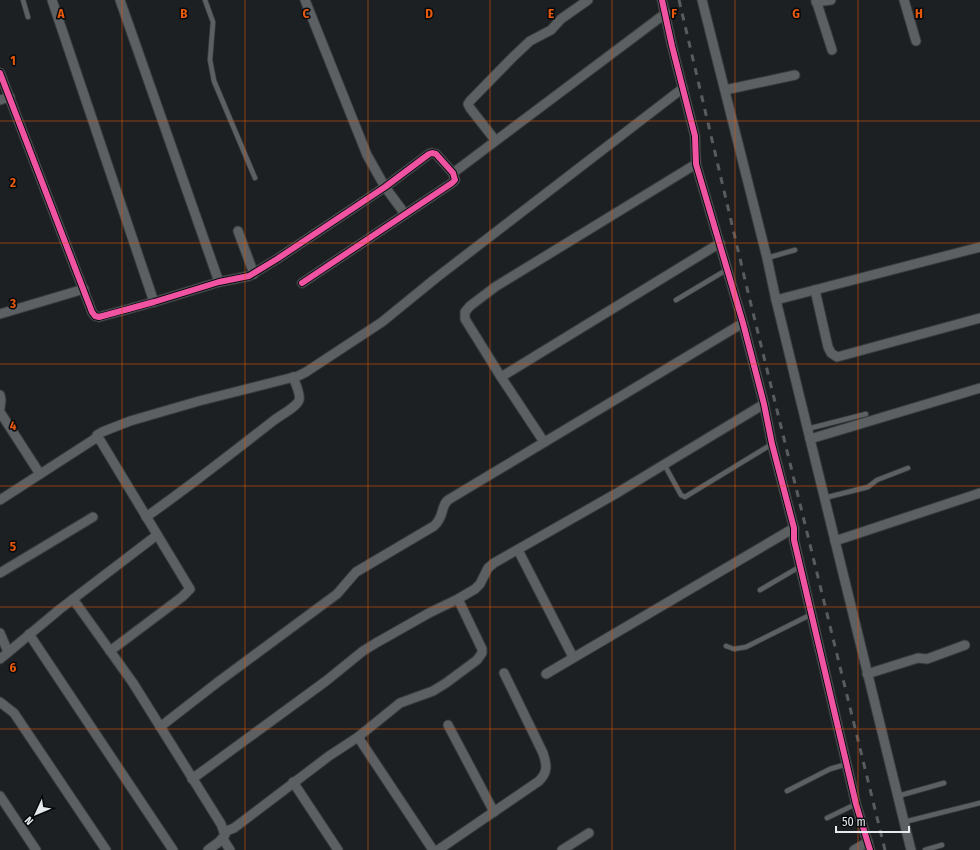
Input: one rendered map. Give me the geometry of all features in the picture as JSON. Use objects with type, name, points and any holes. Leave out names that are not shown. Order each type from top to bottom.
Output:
[{"type":"street","points":[[52,0],[154,302]]},
{"type":"street","points":[[120,0],[219,282]]},
{"type":"street","points":[[306,0],[367,155],[385,187],[405,214]]},
{"type":"street","points":[[495,140],[470,108],[468,104],[470,100],[530,41],[551,30],[561,19],[588,0]]},
{"type":"street","points":[[662,0],[695,136],[696,164],[728,269],[764,404],[772,444],[794,528],[794,540],[856,804],[869,846],[854,850]]},
{"type":"street","points":[[702,0],[767,258],[824,498],[911,850]]},
{"type":"street","points":[[831,0],[816,1],[832,50]]},
{"type":"street","points":[[904,0],[916,41]]},
{"type":"street","points":[[453,173],[666,13]]},
{"type":"street","points":[[0,73],[92,312],[95,316],[99,317],[219,282],[254,274],[385,187],[432,153],[436,154],[453,173],[455,180],[452,183],[302,283]]},
{"type":"street","points":[[725,90],[795,75]]},
{"type":"street","points":[[0,500],[96,438],[97,435],[102,432],[130,421],[206,399],[293,377],[311,369],[382,322],[436,278],[683,88]]},
{"type":"street","points":[[0,100],[10,97]]},
{"type":"street","points":[[544,442],[501,377],[465,319],[464,314],[467,309],[495,287],[696,164]]},
{"type":"street","points":[[238,232],[254,274]]},
{"type":"street","points":[[501,377],[720,243]]},
{"type":"street","points":[[776,300],[980,247]]},
{"type":"street","points":[[0,314],[84,289]]},
{"type":"street","points":[[815,290],[828,347],[831,353],[837,357],[980,318]]},
{"type":"street","points":[[160,727],[337,594],[356,572],[434,526],[440,519],[444,506],[448,500],[743,323]]},
{"type":"street","points":[[146,517],[294,406],[299,401],[300,396],[293,377]]},
{"type":"street","points":[[810,439],[980,388]]},
{"type":"street","points":[[0,395],[0,408]]},
{"type":"street","points":[[192,779],[326,681],[364,651],[429,613],[458,599],[480,584],[488,568],[494,563],[764,404]]},
{"type":"street","points":[[0,412],[40,474]]},
{"type":"street","points":[[96,438],[102,443],[190,589],[182,597],[110,651]]},
{"type":"street","points":[[835,541],[980,493]]},
{"type":"street","points":[[0,573],[93,517]]},
{"type":"street","points":[[546,674],[794,528]]},
{"type":"street","points":[[0,660],[73,599],[157,535]]},
{"type":"street","points":[[518,550],[573,657]]},
{"type":"street","points":[[73,599],[133,683],[221,824],[223,835],[230,850]]},
{"type":"street","points":[[208,850],[223,835],[328,756],[358,737],[400,703],[433,691],[458,675],[481,657],[482,649],[458,599]]},
{"type":"street","points":[[0,633],[8,652]]},
{"type":"street","points":[[30,634],[173,850]]},
{"type":"street","points":[[867,674],[918,658],[927,659],[965,645]]},
{"type":"street","points":[[438,850],[544,777],[547,768],[543,753],[504,673]]},
{"type":"street","points":[[0,702],[11,709],[14,713],[106,850]]},
{"type":"street","points":[[448,725],[494,812]]},
{"type":"street","points":[[358,737],[433,850]]},
{"type":"street","points":[[293,782],[338,850]]},
{"type":"street","points":[[0,796],[36,850]]},
{"type":"street","points":[[562,850],[589,833]]},
{"type":"lane","points":[[23,0],[28,17]]},
{"type":"lane","points":[[205,0],[213,22],[210,60],[214,81],[255,178]]},
{"type":"lane","points":[[767,258],[795,250]]},
{"type":"lane","points":[[676,300],[728,269]]},
{"type":"lane","points":[[808,429],[866,414]]},
{"type":"lane","points":[[664,464],[684,498],[772,444]]},
{"type":"lane","points":[[824,498],[868,487],[877,480],[908,468]]},
{"type":"lane","points":[[760,590],[801,566]]},
{"type":"lane","points":[[726,646],[734,649],[746,647],[812,614]]},
{"type":"lane","points":[[787,791],[830,769],[847,764]]},
{"type":"lane","points":[[898,796],[944,783]]},
{"type":"lane","points":[[904,822],[980,803]]},
{"type":"lane","points":[[827,818],[856,804]]},
{"type":"lane","points":[[925,850],[942,845]]},
{"type":"railway","points":[[679,0],[746,284],[885,850]]},
{"type":"cycle path","points":[[662,0],[695,136],[696,164],[743,323],[764,404],[772,444],[794,528],[794,540],[856,804],[870,850]]},
{"type":"cycle path","points":[[0,73],[92,312],[95,316],[99,317],[219,282],[249,276],[385,187],[429,154],[436,154],[453,173],[455,180],[452,183],[302,283]]}]
